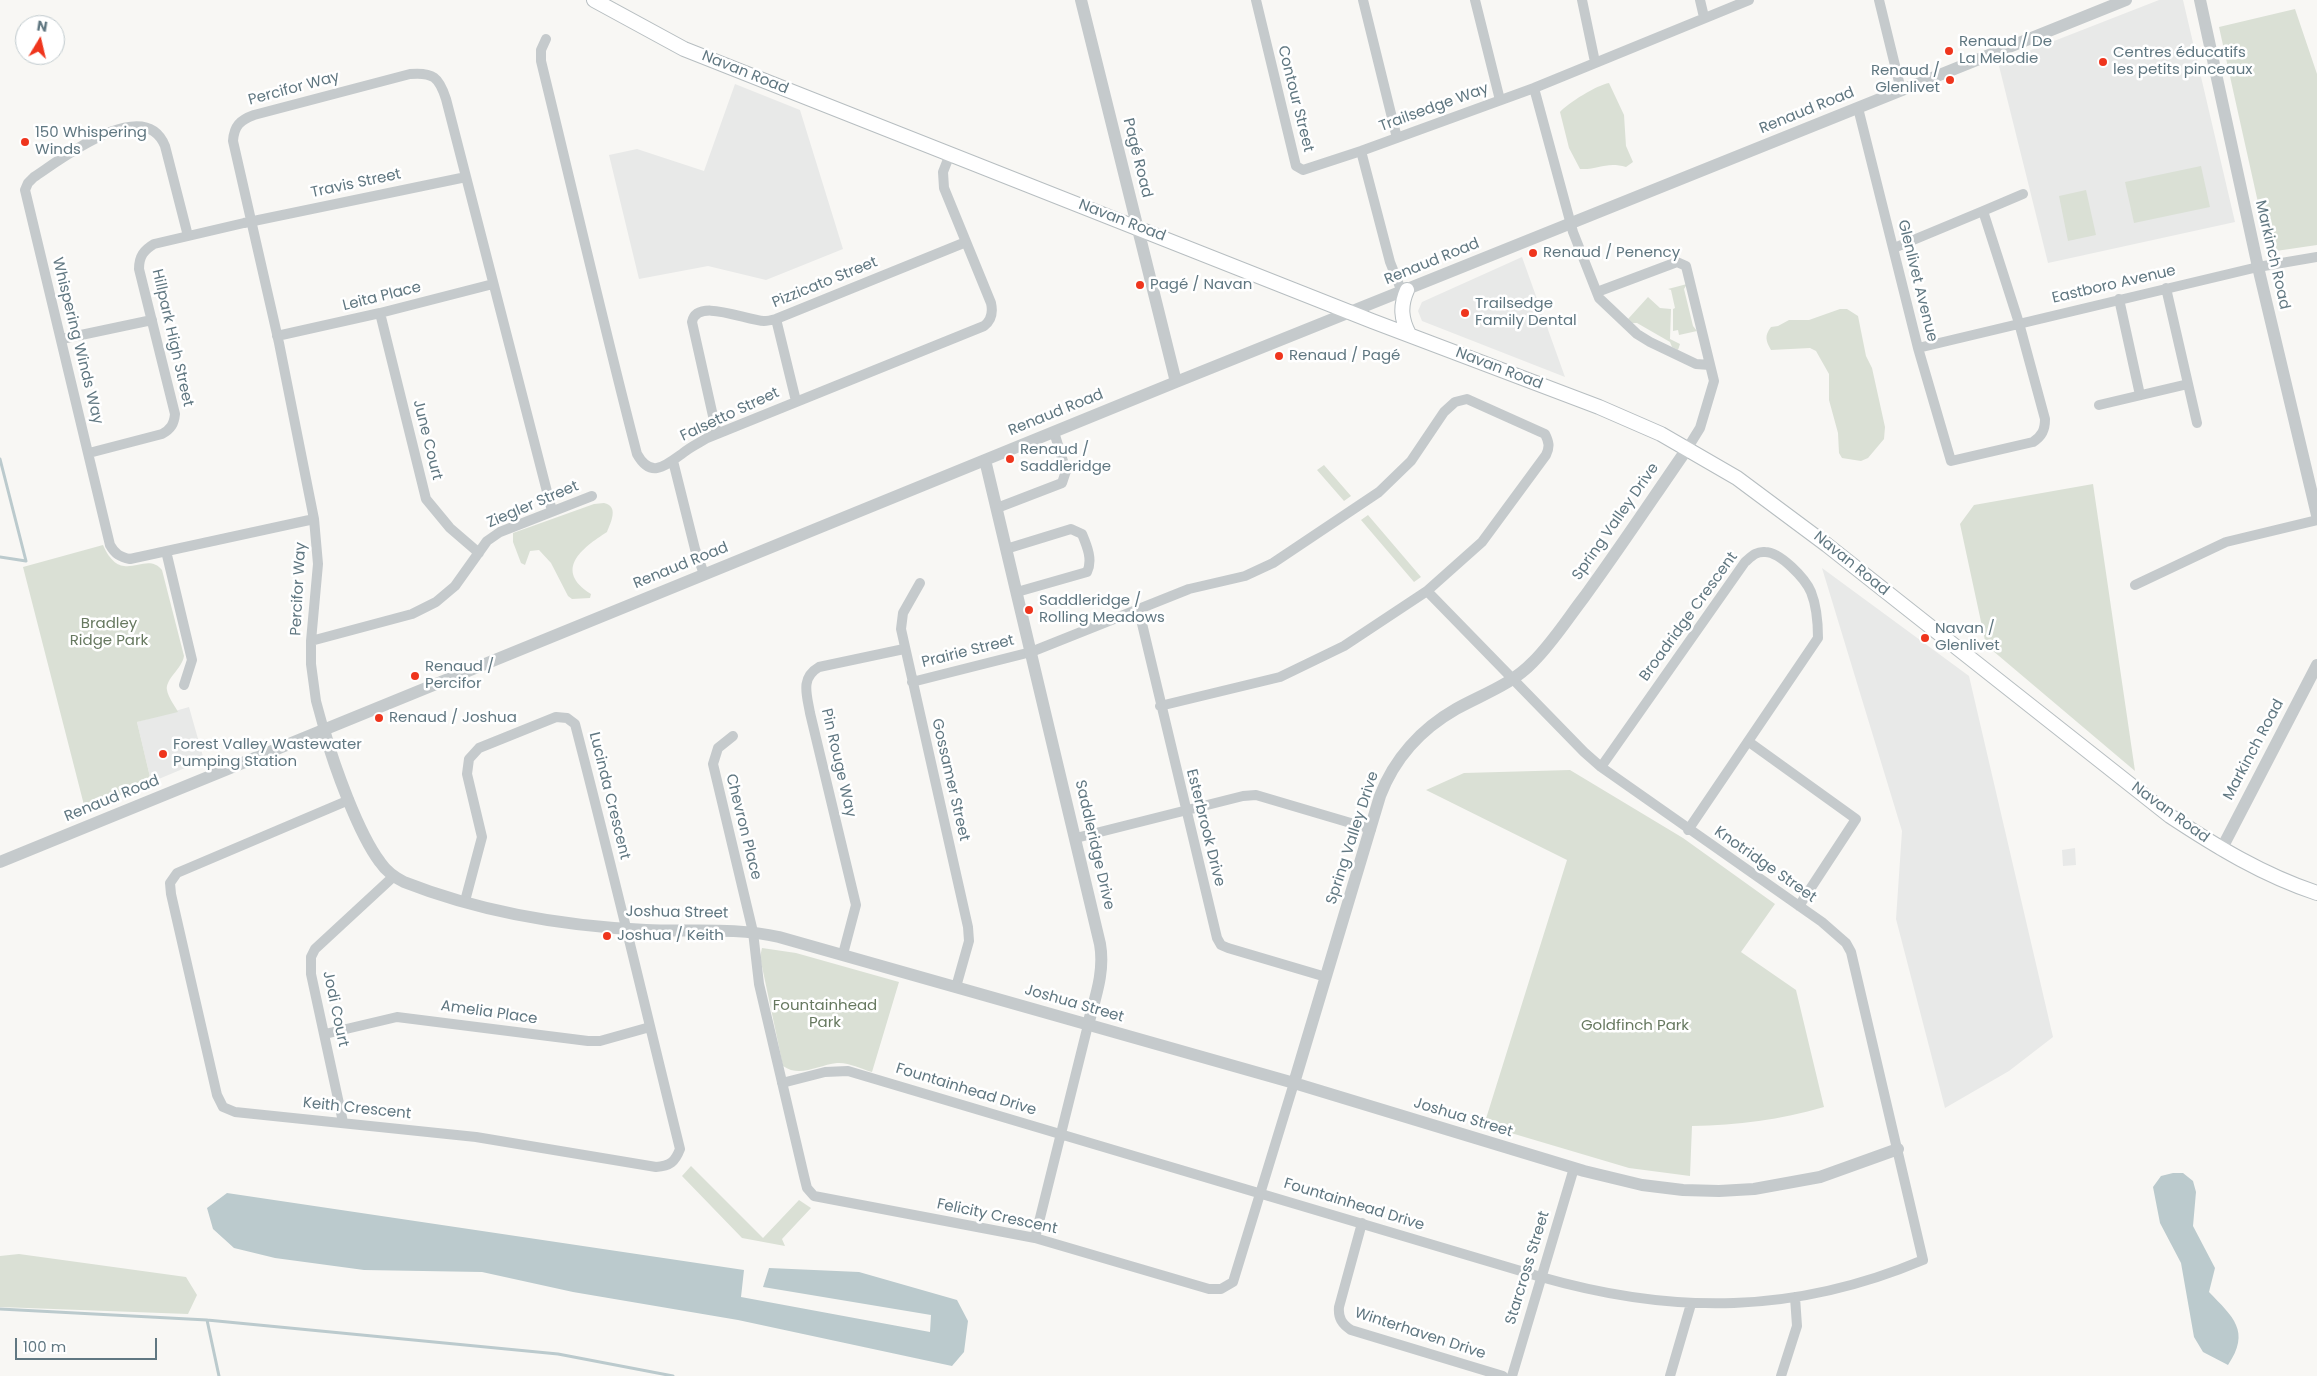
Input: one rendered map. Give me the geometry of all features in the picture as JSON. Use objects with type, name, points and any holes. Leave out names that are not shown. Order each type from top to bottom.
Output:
[{"type":"main road","name":"Navan Road","points":[[594,0],[684,49],[1351,312],[1599,407],[1661,434],[1737,478],[1827,544],[2170,816],[2221,850],[2253,868],[2317,893]]},
{"type":"main road","points":[[1404,291],[1402,314],[1409,334]]},
{"type":"street","name":"Pagé Road","points":[[1082,0],[1136,227],[1176,382]]},
{"type":"street","name":"Contour Street","points":[[1256,0],[1297,168],[1306,170],[1361,151]]},
{"type":"street","points":[[1363,0],[1397,138]]},
{"type":"street","points":[[1475,0],[1500,100]]},
{"type":"street","points":[[1582,0],[1595,62]]},
{"type":"street","points":[[1700,0],[1704,17]]},
{"type":"street","name":"Trailsedge Way","points":[[1361,151],[1534,88],[1749,0]]},
{"type":"street","points":[[1879,0],[1901,90]]},
{"type":"street","name":"Renaud Road","points":[[0,862],[1176,382],[2126,0]]},
{"type":"street","name":"Markinch Road","points":[[2200,0],[2258,267],[2317,516]]},
{"type":"street","name":"Falsetto Street","points":[[546,39],[541,50],[541,61],[588,248],[597,297],[637,454],[646,466],[651,468],[659,468],[717,434],[987,323],[992,314],[992,305],[943,183],[943,172],[950,154]]},
{"type":"street","name":"Percifor Way","points":[[324,730],[313,684],[311,641],[318,564],[314,519],[277,336],[233,141],[238,123],[254,115],[410,74],[429,74],[434,77],[440,85],[466,176],[552,511]]},
{"type":"street","points":[[1534,88],[1571,223],[1599,298],[1623,321],[1650,342],[1696,364],[1710,365]]},
{"type":"street","name":"Glenlivet Avenue","points":[[1858,108],[1918,348],[1951,461],[2033,442],[2040,437],[2045,428],[2045,419],[2019,323]]},
{"type":"street","name":"Whispering Winds Way","points":[[188,236],[165,146],[157,133],[147,129],[132,128],[109,131],[34,177],[28,183],[26,198],[62,339],[110,545],[114,552],[121,557],[130,559],[314,519]]},
{"type":"street","points":[[1361,151],[1390,262],[1404,291]]},
{"type":"street","name":"Travis Street","points":[[252,222],[466,176]]},
{"type":"street","points":[[1894,248],[2023,194]]},
{"type":"street","points":[[1983,212],[2019,323]]},
{"type":"street","name":"Hillpark High Street","points":[[89,453],[162,434],[172,426],[175,414],[139,268],[141,254],[154,244],[252,222]]},
{"type":"street","name":"Pizzicato Street","points":[[717,434],[692,322],[693,317],[697,313],[706,310],[764,322],[776,319],[966,242]]},
{"type":"street","name":"Eastboro Avenue","points":[[1918,348],[2258,267],[2317,257]]},
{"type":"street","points":[[1597,292],[1677,262],[1681,262],[1689,272],[1714,381],[1700,428],[1687,449]]},
{"type":"street","name":"Leita Place","points":[[277,336],[380,314],[493,284]]},
{"type":"street","points":[[2166,288],[2197,424]]},
{"type":"street","points":[[2119,299],[2140,395]]},
{"type":"street","name":"June Court","points":[[380,314],[426,499],[450,528],[479,553]]},
{"type":"street","points":[[776,319],[796,401]]},
{"type":"street","points":[[62,339],[152,320]]},
{"type":"street","points":[[2099,405],[2188,384]]},
{"type":"street","name":"Prairie Street","points":[[912,682],[1031,652],[1139,611],[1189,589],[1245,576],[1280,559],[1379,492],[1411,461],[1444,412],[1455,402],[1467,399],[1545,434],[1550,449],[1482,542],[1427,591]]},
{"type":"street","points":[[996,508],[1062,483],[1066,471],[1054,432]]},
{"type":"street","name":"Spring Valley Drive","points":[[1294,1083],[1384,786],[1395,765],[1412,743],[1443,717],[1513,680],[1534,662],[1551,643],[1687,449]]},
{"type":"street","points":[[673,460],[690,531],[704,574]]},
{"type":"street","name":"Saddleridge Drive","points":[[985,460],[1076,838],[1103,959],[1102,973],[1035,1238]]},
{"type":"street","name":"Ziegler Street","points":[[311,641],[412,614],[436,602],[454,586],[487,541],[500,532],[592,496]]},
{"type":"street","points":[[2135,585],[2226,542],[2317,520]]},
{"type":"street","points":[[1006,549],[1071,529],[1082,534],[1087,548],[1090,565],[1087,572],[1017,592]]},
{"type":"street","points":[[166,551],[192,660],[184,685]]},
{"type":"street","name":"Broadridge Crescent","points":[[1601,767],[1745,562],[1754,554],[1765,552],[1776,555],[1799,574],[1810,590],[1817,616],[1818,638],[1688,830]]},
{"type":"street","name":"Gossamer Street","points":[[920,583],[909,599],[903,613],[901,629],[968,927],[969,941],[956,987]]},
{"type":"street","points":[[1160,706],[1280,677],[1302,668],[1344,646],[1427,591]]},
{"type":"street","name":"Knotridge Street","points":[[1427,591],[1601,767],[1688,830],[1799,906],[1837,934],[1846,943],[1851,952],[1923,1260]]},
{"type":"street","name":"Esterbrook Drive","points":[[1139,611],[1185,812],[1217,938],[1221,945],[1326,977]]},
{"type":"street","name":"Pin Rouge Way","points":[[843,954],[856,905],[810,713],[806,688],[807,680],[812,672],[819,667],[904,649]]},
{"type":"street","name":"Markinch Road","points":[[2221,850],[2317,664]]},
{"type":"street","name":"Lucinda Crescent","points":[[465,900],[482,837],[467,774],[469,759],[479,748],[556,717],[567,718],[575,724],[622,903],[626,929]]},
{"type":"street","name":"Joshua Street","points":[[324,730],[350,800],[370,846],[380,862],[394,876],[415,886],[513,914],[626,929],[753,932],[843,954],[1294,1083],[1574,1168],[1642,1185],[1719,1192],[1754,1189],[1820,1177],[1898,1149]]},
{"type":"street","name":"Chevron Place","points":[[733,736],[718,748],[713,764],[753,932]]},
{"type":"street","points":[[1749,742],[1856,819],[1799,906]]},
{"type":"street","points":[[1076,838],[1243,796],[1256,795],[1371,829]]},
{"type":"street","name":"Keith Crescent","points":[[350,800],[177,873],[170,883],[217,1095],[224,1107],[235,1112],[476,1137],[656,1167],[668,1166],[676,1159],[680,1149],[626,929]]},
{"type":"street","name":"Jodi Court","points":[[343,1122],[311,974],[311,957],[315,949],[394,876]]},
{"type":"street","name":"Felicity Crescent","points":[[753,932],[759,984],[807,1188],[814,1196],[1035,1238],[1208,1288],[1221,1289],[1233,1282],[1294,1083]]},
{"type":"street","name":"Amelia Place","points":[[325,1034],[397,1017],[588,1041],[600,1041],[650,1026]]},
{"type":"street","name":"Fountainhead Drive","points":[[782,1083],[824,1072],[848,1071],[1261,1192],[1541,1277],[1623,1296],[1691,1304],[1718,1304],[1795,1297],[1855,1286],[1923,1260]]},
{"type":"street","name":"Starcross Street","points":[[1512,1376],[1574,1168]]},
{"type":"street","name":"Winterhaven Drive","points":[[1362,1223],[1339,1307],[1338,1314],[1344,1325],[1351,1330],[1503,1376]]},
{"type":"street","points":[[1781,1376],[1796,1326],[1795,1297]]},
{"type":"street","points":[[1670,1376],[1691,1304]]},
{"type":"shaded area","points":[[2159,0],[2183,0],[2235,222],[2048,263],[1999,66],[2031,50]]},
{"type":"shaded area","points":[[735,84],[800,110],[843,249],[766,280],[708,266],[639,279],[609,155],[637,149],[704,171]]},
{"type":"shaded area","points":[[1522,257],[1565,377],[1422,321],[1418,311],[1422,302]]},
{"type":"shaded area","points":[[1822,568],[1969,676],[2053,1037],[2009,1071],[1945,1108],[1896,919],[1902,831]]},
{"type":"shaded area","points":[[189,707],[204,760],[154,781],[150,777],[137,722]]},
{"type":"shaded area","points":[[2075,848],[2076,865],[2063,866],[2062,850]]},
{"type":"shaded area","points":[[2183,1173],[2193,1181],[2196,1192],[2193,1226],[2215,1268],[2209,1292],[2232,1317],[2236,1325],[2238,1343],[2228,1365],[2203,1352],[2194,1337],[2181,1263],[2160,1223],[2153,1187],[2161,1176]]},
{"type":"shaded area","points":[[227,1193],[744,1270],[741,1297],[930,1332],[931,1315],[763,1287],[769,1268],[859,1272],[957,1300],[968,1321],[964,1352],[952,1366],[738,1320],[573,1292],[482,1272],[364,1270],[275,1258],[234,1248],[213,1229],[207,1208]]},
{"type":"green space","points":[[2295,9],[2317,74],[2317,245],[2269,252],[2219,27]]},
{"type":"green space","points":[[1609,83],[1624,115],[1626,146],[1633,162],[1626,167],[1608,165],[1580,169],[1569,148],[1560,112],[1583,95]]},
{"type":"green space","points":[[2201,166],[2210,207],[2134,223],[2125,182]]},
{"type":"green space","points":[[2086,190],[2096,235],[2068,241],[2059,196]]},
{"type":"green space","points":[[1687,284],[1684,289],[1693,326],[1697,331],[1679,335],[1678,330],[1673,331],[1673,309],[1675,308],[1671,290],[1668,289]]},
{"type":"green space","points":[[1648,297],[1660,308],[1671,309],[1670,339],[1680,344],[1678,350],[1672,347],[1670,342],[1637,323],[1632,323],[1628,319]]},
{"type":"green space","points":[[1840,309],[1847,309],[1858,316],[1866,356],[1872,368],[1885,427],[1884,439],[1868,458],[1861,461],[1842,458],[1839,453],[1838,433],[1829,400],[1829,374],[1816,351],[1810,348],[1771,350],[1766,338],[1771,327],[1778,326],[1789,320],[1809,320]]},
{"type":"green space","points":[[1324,465],[1351,496],[1344,501],[1317,470]]},
{"type":"green space","points":[[2093,484],[2135,771],[1986,645],[1960,524],[1974,505]]},
{"type":"green space","points":[[604,503],[609,505],[613,511],[607,532],[581,552],[575,560],[573,568],[574,576],[580,585],[591,594],[590,598],[572,599],[568,596],[551,563],[539,550],[530,551],[525,565],[521,563],[513,542],[513,533],[594,504]]},
{"type":"green space","points":[[1368,515],[1421,577],[1414,582],[1361,520]]},
{"type":"green space","name":"Bradley Ridge Park","points":[[103,545],[110,558],[118,564],[133,566],[148,563],[162,570],[184,656],[183,661],[167,686],[169,696],[178,712],[137,722],[150,777],[154,781],[85,809],[23,567]]},
{"type":"green space","name":"Goldfinch Park","points":[[1570,770],[1683,838],[1775,904],[1741,952],[1796,990],[1824,1107],[1759,1121],[1692,1126],[1690,1176],[1629,1168],[1484,1125],[1567,860],[1426,790],[1464,773]]},
{"type":"green space","name":"Fountainhead Park","points":[[762,948],[796,953],[899,982],[872,1072],[841,1063],[803,1071],[796,1071],[783,1066],[760,957]]},
{"type":"green space","points":[[691,1166],[763,1238],[799,1200],[811,1208],[782,1239],[785,1246],[742,1238],[682,1176]]},
{"type":"green space","points":[[19,1254],[186,1277],[197,1295],[188,1314],[0,1307],[0,1256]]},
{"type":"waterway","points":[[0,459],[26,561],[0,557]]},
{"type":"waterway","points":[[0,1309],[207,1320],[558,1354],[673,1376]]},
{"type":"waterway","points":[[207,1320],[219,1376]]},
{"type":"place","name":"Renaud / De La Melodie","points":[[1949,51]]},
{"type":"place","name":"Centres éducatifs les petits pinceaux","points":[[2103,62]]},
{"type":"place","name":"Renaud / Glenlivet","points":[[1950,80]]},
{"type":"place","name":"150 Whispering Winds","points":[[25,142]]},
{"type":"place","name":"Renaud / Penency","points":[[1533,253]]},
{"type":"place","name":"Pagé / Navan","points":[[1140,285]]},
{"type":"place","name":"Trailsedge Family Dental","points":[[1465,313]]},
{"type":"place","name":"Renaud / Pagé","points":[[1279,356]]},
{"type":"place","name":"Renaud / Saddleridge","points":[[1010,459]]},
{"type":"place","name":"Saddleridge / Rolling Meadows","points":[[1029,610]]},
{"type":"place","name":"Navan / Glenlivet","points":[[1925,638]]},
{"type":"place","name":"Renaud / Percifor","points":[[415,676]]},
{"type":"place","name":"Renaud / Joshua","points":[[379,718]]},
{"type":"place","name":"Forest Valley Wastewater Pumping Station","points":[[163,754]]},
{"type":"place","name":"Joshua / Keith","points":[[607,936]]}]
